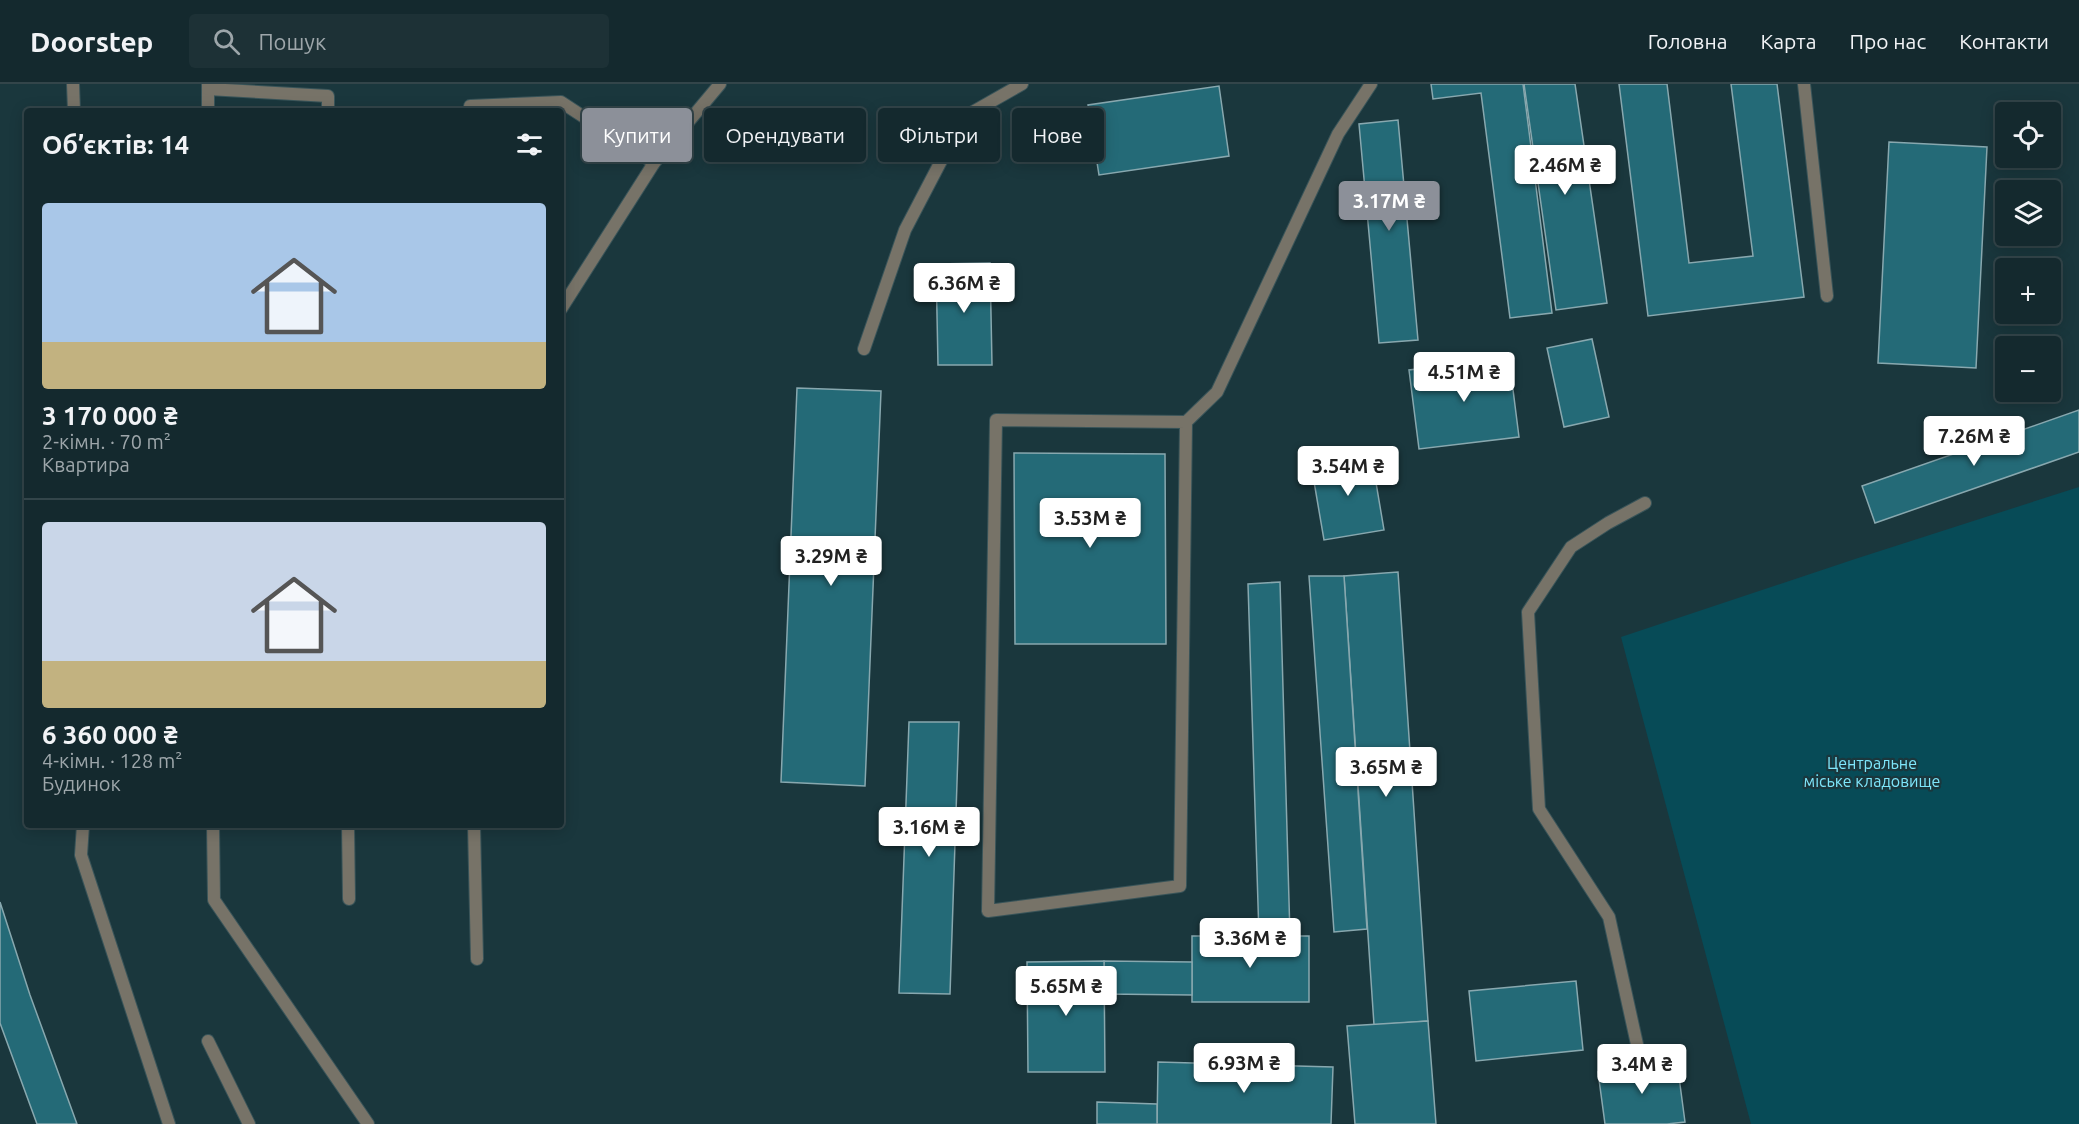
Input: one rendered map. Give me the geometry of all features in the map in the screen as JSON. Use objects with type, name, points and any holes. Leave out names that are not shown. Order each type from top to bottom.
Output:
[{"type":"lane","points":[[73,84],[74,108]]},
{"type":"lane","points":[[564,304],[654,163],[720,84]]},
{"type":"lane","points":[[864,349],[905,230],[964,117],[1022,84]]},
{"type":"lane","points":[[1186,422],[1180,886],[988,911],[996,420],[1186,422],[1217,392],[1338,134],[1371,84]]},
{"type":"lane","points":[[1804,84],[1827,296]]},
{"type":"lane","points":[[208,108],[208,86],[328,96],[328,108]]},
{"type":"lane","points":[[470,108],[470,106],[561,102],[654,163]]},
{"type":"lane","points":[[1642,1066],[1609,917],[1539,809],[1528,612],[1571,547],[1645,503]]},
{"type":"lane","points":[[83,828],[81,855],[169,1124]]},
{"type":"lane","points":[[213,828],[214,900],[368,1124]]},
{"type":"lane","points":[[348,828],[349,900]]},
{"type":"lane","points":[[474,828],[477,959]]},
{"type":"lane","points":[[208,1041],[249,1124]]},
{"type":"green space","name":"Центральне міське кладовище","points":[[2079,487],[2079,1124],[1751,1124],[1621,637]]},
{"type":"building","points":[[1431,84],[1523,84],[1552,313],[1510,318],[1481,93],[1433,99]]},
{"type":"building","points":[[1524,84],[1575,84],[1607,303],[1556,310]]},
{"type":"building","points":[[1619,84],[1667,84],[1689,263],[1753,256],[1731,84],[1777,84],[1804,297],[1648,316]]},
{"type":"building","points":[[1219,86],[1229,156],[1099,175],[1097,162],[1104,162],[1104,108],[1088,108],[1088,105]]},
{"type":"building","points":[[1398,120],[1418,340],[1379,343],[1359,124]]},
{"type":"building","points":[[1889,142],[1987,147],[1976,368],[1878,363]]},
{"type":"building","points":[[990,263],[992,365],[938,365],[936,264]]},
{"type":"building","points":[[1592,339],[1609,417],[1564,427],[1547,348]]},
{"type":"building","points":[[1509,358],[1519,437],[1419,449],[1409,370]]},
{"type":"building","points":[[797,388],[881,391],[865,786],[781,782]]},
{"type":"building","points":[[2079,410],[2079,452],[1875,523],[1862,486]]},
{"type":"building","points":[[1014,453],[1165,454],[1166,644],[1015,644]]},
{"type":"building","points":[[1371,453],[1384,530],[1324,540],[1311,464]]},
{"type":"building","points":[[1398,572],[1428,1021],[1374,1025],[1344,576]]},
{"type":"building","points":[[1309,576],[1344,576],[1367,929],[1334,932]]},
{"type":"building","points":[[1280,582],[1290,936],[1259,936],[1248,584]]},
{"type":"building","points":[[909,722],[959,722],[950,994],[899,993]]},
{"type":"building","points":[[0,902],[30,995],[77,1124],[37,1124],[0,1023]]},
{"type":"building","points":[[1192,936],[1309,936],[1309,1002],[1192,1002]]},
{"type":"building","points":[[1104,961],[1192,962],[1192,995],[1105,994]]},
{"type":"building","points":[[1104,961],[1105,1072],[1028,1072],[1027,962]]},
{"type":"building","points":[[1576,981],[1583,1050],[1476,1061],[1469,991]]},
{"type":"building","points":[[1428,1021],[1436,1124],[1355,1124],[1347,1026]]},
{"type":"building","points":[[1158,1062],[1333,1067],[1331,1124],[1157,1124]]},
{"type":"building","points":[[1677,1062],[1685,1122],[1605,1124],[1598,1072]]},
{"type":"building","points":[[1097,1102],[1157,1104],[1157,1124],[1097,1124]]}]
